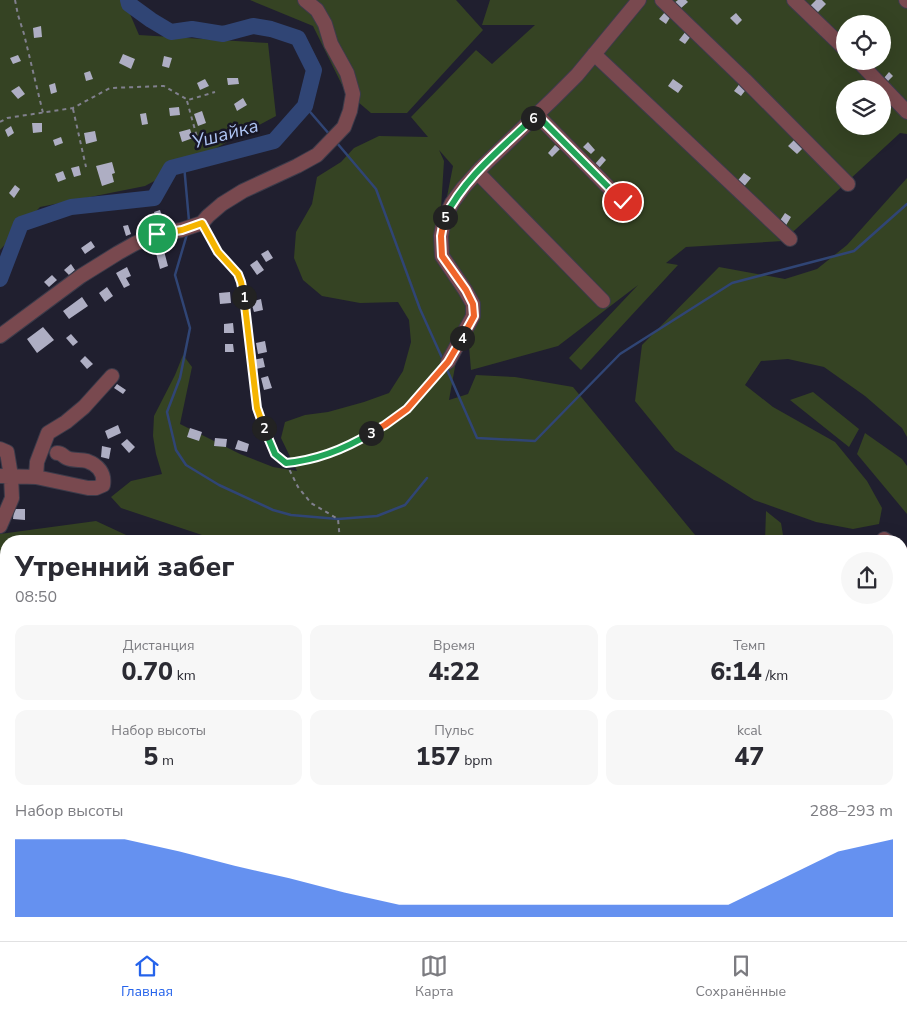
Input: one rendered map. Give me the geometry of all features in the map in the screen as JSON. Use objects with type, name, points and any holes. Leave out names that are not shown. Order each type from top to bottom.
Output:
[{"type":"street","points":[[0,336],[81,276],[118,253],[157,234],[182,230],[202,223],[222,204],[243,191],[317,155],[344,127],[350,111],[353,94],[348,73],[330,44],[325,24],[318,10],[305,0]]},
{"type":"street","points":[[448,362],[474,316],[473,304],[466,290],[442,256],[442,228],[452,203],[477,172],[577,74],[639,0]]},
{"type":"street","points":[[662,0],[848,184]]},
{"type":"street","points":[[794,0],[836,40]]},
{"type":"street","points":[[594,54],[790,239]]},
{"type":"street","points":[[867,70],[907,112]]},
{"type":"street","points":[[537,115],[623,202]]},
{"type":"street","points":[[477,172],[603,302]]},
{"type":"street","points":[[36,477],[37,462],[48,433],[66,422],[84,407],[112,376]]},
{"type":"street","points":[[0,449],[7,452],[5,476],[12,498],[0,526]]},
{"type":"street","points":[[5,476],[36,477],[88,488],[96,488],[103,485],[102,471],[97,466],[87,461],[67,458],[56,452]]},
{"type":"path","points":[[15,0],[43,113]]},
{"type":"path","points":[[0,122],[7,118],[73,108],[110,88],[164,86],[188,100],[215,92]]},
{"type":"path","points":[[187,99],[197,137]]},
{"type":"path","points":[[73,108],[86,167]]},
{"type":"path","points":[[202,223],[218,252],[234,268],[241,282],[257,408],[275,454],[286,463],[298,487],[311,503],[338,519],[339,535]]},
{"type":"path","points":[[286,463],[330,454],[359,441],[385,425],[407,409],[448,362]]},
{"type":"green space","points":[[0,0],[124,0],[139,35],[268,43],[276,116],[145,186],[40,207],[0,250]]},
{"type":"green space","points":[[250,0],[456,0],[483,30],[407,113],[371,113],[345,91],[313,26]]},
{"type":"green space","points":[[490,0],[907,0],[907,134],[900,133],[783,241],[686,247],[666,263],[678,265],[581,370],[569,358],[638,285],[558,346],[471,370],[467,322],[460,339],[449,400],[468,394],[476,375],[515,377],[573,387],[695,535],[202,535],[121,508],[111,497],[131,481],[162,474],[153,436],[154,416],[183,355],[192,367],[180,424],[240,454],[273,467],[297,471],[281,438],[285,422],[305,415],[328,412],[364,402],[389,393],[403,371],[411,342],[409,320],[398,302],[360,303],[322,296],[303,280],[294,258],[296,232],[312,204],[317,177],[341,162],[354,148],[379,136],[428,137],[411,117],[476,50],[492,64],[535,25],[482,25]],"holes":[[[439,150],[453,166],[444,212],[441,208],[444,161]]]},
{"type":"green space","points":[[907,178],[907,437],[902,428],[865,396],[824,367],[788,359],[761,361],[745,385],[773,407],[835,442],[867,481],[882,508],[879,524],[853,529],[816,522],[754,500],[675,450],[635,401],[642,345],[719,267],[785,279],[817,269],[847,245]]},
{"type":"green space","points":[[813,392],[859,429],[849,447],[790,400]]},
{"type":"green space","points":[[865,433],[902,459],[907,466],[907,514],[857,454]]},
{"type":"green space","points":[[766,511],[781,523],[783,535],[765,535]]},
{"type":"green space","points":[[96,521],[126,535],[0,535]]},
{"type":"building","points":[[678,0],[686,0],[688,2],[680,9],[674,3]]},
{"type":"building","points":[[816,0],[822,0],[826,4],[817,13],[810,6]]},
{"type":"building","points":[[665,12],[671,16],[666,24],[659,19]]},
{"type":"building","points":[[736,13],[742,20],[737,25],[730,18]]},
{"type":"building","points":[[41,26],[42,37],[34,38],[33,28]]},
{"type":"building","points":[[686,31],[691,36],[685,44],[679,40]]},
{"type":"building","points":[[123,54],[135,59],[131,69],[119,63]]},
{"type":"building","points":[[18,55],[21,61],[13,64],[10,58]]},
{"type":"building","points":[[164,56],[172,58],[169,68],[162,66]]},
{"type":"building","points":[[90,71],[93,79],[86,81],[84,73]]},
{"type":"building","points":[[889,72],[893,76],[889,80],[884,78]]},
{"type":"building","points":[[227,78],[238,78],[239,84],[228,85]]},
{"type":"building","points":[[205,79],[209,86],[200,90],[197,83]]},
{"type":"building","points":[[673,79],[683,86],[678,93],[668,86]]},
{"type":"building","points":[[741,82],[748,87],[741,96],[734,91]]},
{"type":"building","points":[[55,83],[57,92],[51,94],[49,85]]},
{"type":"building","points":[[19,86],[25,94],[18,99],[11,91]]},
{"type":"building","points":[[243,98],[247,105],[237,111],[234,104]]},
{"type":"building","points":[[179,107],[180,115],[170,116],[169,108]]},
{"type":"building","points":[[202,111],[206,123],[198,126],[194,114]]},
{"type":"building","points":[[146,113],[148,124],[142,125],[140,114]]},
{"type":"building","points":[[32,123],[42,123],[42,132],[33,133]]},
{"type":"building","points":[[11,126],[14,133],[8,137],[5,130]]},
{"type":"building","points":[[190,129],[193,138],[182,142],[179,132]]},
{"type":"building","points":[[95,131],[97,141],[86,144],[84,133]]},
{"type":"building","points":[[61,137],[63,143],[55,146],[53,140]]},
{"type":"building","points":[[795,139],[804,147],[797,154],[788,146]]},
{"type":"building","points":[[588,142],[595,150],[591,154],[583,147]]},
{"type":"building","points":[[555,145],[560,149],[552,157],[548,153]]},
{"type":"building","points":[[602,156],[606,160],[599,168],[595,164]]},
{"type":"building","points":[[112,162],[115,173],[112,174],[114,182],[102,186],[96,166]]},
{"type":"building","points":[[79,166],[81,175],[74,177],[71,168]]},
{"type":"building","points":[[63,171],[66,179],[58,182],[55,174]]},
{"type":"building","points":[[744,173],[751,178],[742,189],[735,184]]},
{"type":"building","points":[[15,185],[20,189],[14,198],[9,193]]},
{"type":"building","points":[[160,210],[164,223],[158,224],[154,212]]},
{"type":"building","points":[[785,213],[791,217],[785,227],[779,222]]},
{"type":"building","points":[[128,225],[131,234],[126,236],[123,226]]},
{"type":"building","points":[[91,241],[95,247],[85,254],[81,248]]},
{"type":"building","points":[[268,250],[273,258],[266,262],[261,254]]},
{"type":"building","points":[[164,251],[168,266],[160,269],[156,253]]},
{"type":"building","points":[[257,260],[264,270],[257,275],[250,265]]},
{"type":"building","points":[[71,264],[75,270],[69,275],[64,270]]},
{"type":"building","points":[[127,267],[131,276],[126,278],[130,285],[124,288],[116,273]]},
{"type":"building","points":[[52,275],[57,280],[49,287],[44,282]]},
{"type":"building","points":[[107,287],[113,296],[105,302],[99,293]]},
{"type":"building","points":[[230,292],[231,303],[220,304],[219,293]]},
{"type":"building","points":[[82,297],[88,306],[69,319],[63,311]]},
{"type":"building","points":[[261,299],[263,310],[254,312],[251,302]]},
{"type":"building","points":[[233,323],[234,333],[224,333],[224,324]]},
{"type":"building","points":[[43,327],[54,340],[37,353],[27,339]]},
{"type":"building","points":[[71,334],[78,342],[73,346],[66,338]]},
{"type":"building","points":[[265,341],[267,352],[258,354],[256,343]]},
{"type":"building","points":[[225,344],[233,344],[234,352],[225,352]]},
{"type":"building","points":[[85,356],[93,364],[87,369],[80,361]]},
{"type":"building","points":[[263,358],[265,367],[256,369],[253,360]]},
{"type":"building","points":[[268,376],[272,388],[264,390],[261,378]]},
{"type":"building","points":[[117,384],[126,390],[123,394],[114,388]]},
{"type":"building","points":[[118,425],[121,433],[108,439],[105,431]]},
{"type":"building","points":[[190,428],[202,432],[199,441],[187,437]]},
{"type":"building","points":[[215,438],[227,439],[226,447],[214,446]]},
{"type":"building","points":[[127,439],[135,447],[129,453],[121,444]]},
{"type":"building","points":[[238,440],[249,444],[247,452],[235,449]]},
{"type":"building","points":[[102,446],[111,448],[109,459],[101,457]]},
{"type":"building","points":[[14,509],[25,509],[25,520],[13,519]]},
{"type":"waterway","name":"Ушайка","points":[[0,279],[21,224],[71,207],[154,198],[171,168],[274,141],[305,106],[314,70],[298,38],[271,29],[253,26],[223,34],[192,29],[171,32],[129,4],[128,0]]},
{"type":"waterway","points":[[305,106],[330,135]]},
{"type":"waterway","points":[[337,143],[376,189],[420,309],[443,360]]},
{"type":"waterway","points":[[184,165],[189,221]]},
{"type":"waterway","points":[[445,365],[477,438],[535,441],[620,354],[732,283],[854,251],[907,204]]},
{"type":"waterway","points":[[187,234],[175,275],[190,328],[180,378],[167,412],[176,450],[186,465],[219,485],[273,510],[291,515],[338,519],[377,516],[405,505],[427,478]]},
{"type":"route","points":[[157,234],[182,230],[202,223],[218,252],[238,274],[244,293],[249,352],[257,408],[275,454],[286,463],[330,454],[359,441],[385,425],[407,409],[448,362],[474,316],[473,304],[466,290],[442,256],[441,236],[444,220],[452,203],[480,168],[537,115],[623,202]]}]
